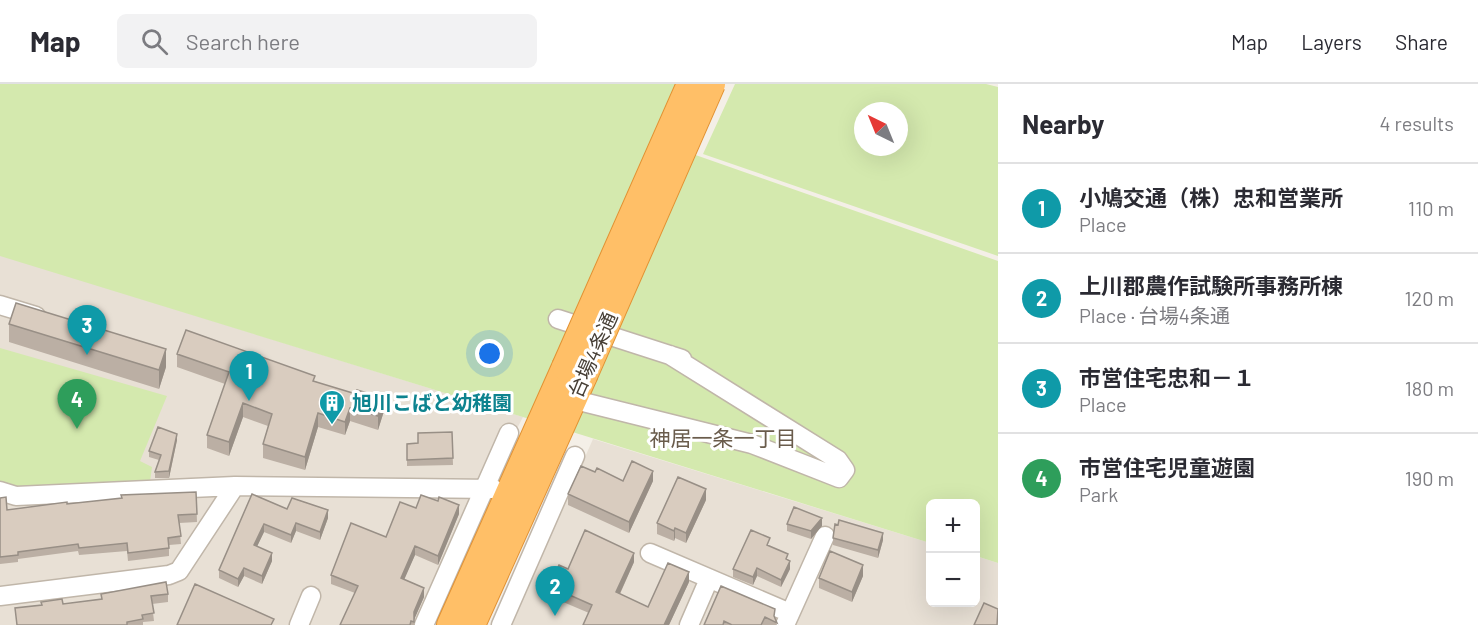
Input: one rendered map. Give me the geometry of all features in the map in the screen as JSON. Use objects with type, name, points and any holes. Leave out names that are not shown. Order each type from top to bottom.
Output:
[{"type":"highway","name":"台場4条通","points":[[472,625],[690,84]]},
{"type":"highway","name":"台場4条通","points":[[574,371],[712,84]]},
{"type":"highway","name":"台場4条通","points":[[450,625],[563,396]]},
{"type":"street","points":[[0,306],[57,322]]},
{"type":"street","points":[[558,319],[714,371]]},
{"type":"street","points":[[563,396],[752,444],[816,471],[839,478],[842,476],[845,470],[838,460],[670,356]]},
{"type":"street","points":[[424,625],[490,488],[509,433]]},
{"type":"street","points":[[501,625],[547,513],[575,456]]},
{"type":"street","points":[[0,491],[16,496],[235,486],[490,488]]},
{"type":"street","points":[[0,597],[169,575],[179,571],[235,486]]},
{"type":"street","points":[[650,553],[709,579],[788,619],[825,536]]},
{"type":"street","points":[[689,625],[709,579]]},
{"type":"street","points":[[299,625],[311,596]]},
{"type":"shaded area","points":[[0,255],[523,417],[415,625],[0,625]]},
{"type":"shaded area","points":[[593,439],[926,542],[926,607],[980,607],[980,557],[998,563],[998,625],[511,625]]},
{"type":"green space","points":[[0,84],[684,84],[536,421],[0,256]]},
{"type":"green space","points":[[735,84],[986,84],[998,87],[998,256],[703,154]]},
{"type":"green space","points":[[687,152],[998,261],[998,563],[980,557],[980,499],[926,499],[926,542],[566,430]]},
{"type":"green space","points":[[0,348],[167,396],[140,461],[152,467],[149,489],[0,491]]},
{"type":"building","points":[[16,303],[166,349],[159,370],[9,324]]},
{"type":"building","points":[[186,330],[315,376],[313,381],[356,394],[357,390],[384,398],[378,416],[350,408],[345,422],[318,413],[305,457],[263,444],[272,414],[243,403],[229,442],[207,435],[229,372],[177,354]]},
{"type":"building","points":[[158,427],[177,434],[169,471],[155,472],[161,455],[149,451]]},
{"type":"building","points":[[452,432],[453,458],[407,460],[407,444],[418,443],[418,433]]},
{"type":"building","points":[[632,461],[653,471],[629,522],[568,494],[581,466],[595,472],[597,468],[623,481]]},
{"type":"building","points":[[678,477],[706,489],[686,533],[675,528],[674,531],[657,523]]},
{"type":"building","points":[[196,492],[197,514],[178,515],[181,536],[168,538],[169,548],[128,553],[127,543],[79,548],[78,544],[18,552],[18,555],[0,557],[0,498],[6,497],[7,510],[122,498],[121,495]]},
{"type":"building","points":[[252,494],[287,509],[292,498],[328,510],[320,532],[296,523],[291,535],[264,524],[254,545],[272,553],[262,576],[244,568],[238,579],[219,570]]},
{"type":"building","points":[[421,495],[438,501],[439,497],[459,505],[438,556],[415,546],[401,578],[424,588],[414,612],[414,622],[411,621],[410,625],[340,625],[358,586],[331,575],[351,523],[386,537],[400,502],[416,508]]},
{"type":"building","points":[[794,507],[822,518],[811,531],[787,524]]},
{"type":"building","points":[[839,520],[883,533],[878,550],[833,538],[835,524],[838,525]]},
{"type":"building","points":[[585,530],[634,553],[616,592],[648,607],[668,563],[689,572],[664,625],[583,625],[592,605],[549,586],[559,565],[568,569]]},
{"type":"building","points":[[751,530],[770,538],[767,545],[788,554],[786,559],[790,561],[781,580],[757,568],[753,577],[733,569]]},
{"type":"building","points":[[830,551],[863,565],[852,592],[819,578]]},
{"type":"building","points":[[166,582],[168,594],[151,596],[154,613],[142,615],[143,619],[127,622],[127,625],[17,625],[15,608],[42,605],[41,602],[62,599],[63,604],[102,599],[101,594]]},
{"type":"building","points":[[195,584],[274,619],[271,625],[177,625]]},
{"type":"building","points":[[721,586],[775,609],[774,616],[777,623],[765,617],[761,625],[732,625],[724,621],[723,625],[704,625]]},
{"type":"building","points":[[984,603],[998,609],[997,625],[974,625]]},
{"type":"place","name":"市営住宅忠和－１","points":[[87,355]]},
{"type":"place","name":"小鳩交通（株）忠和営業所","points":[[249,401]]},
{"type":"place","name":"旭川こばと幼稚園","points":[[332,426]]},
{"type":"place","name":"市営住宅児童遊園","points":[[77,429]]},
{"type":"place","name":"上川郡農作試験所事務所棟","points":[[555,616]]},
{"type":"district","name":"神居一条一丁目","points":[[723,439]]}]
